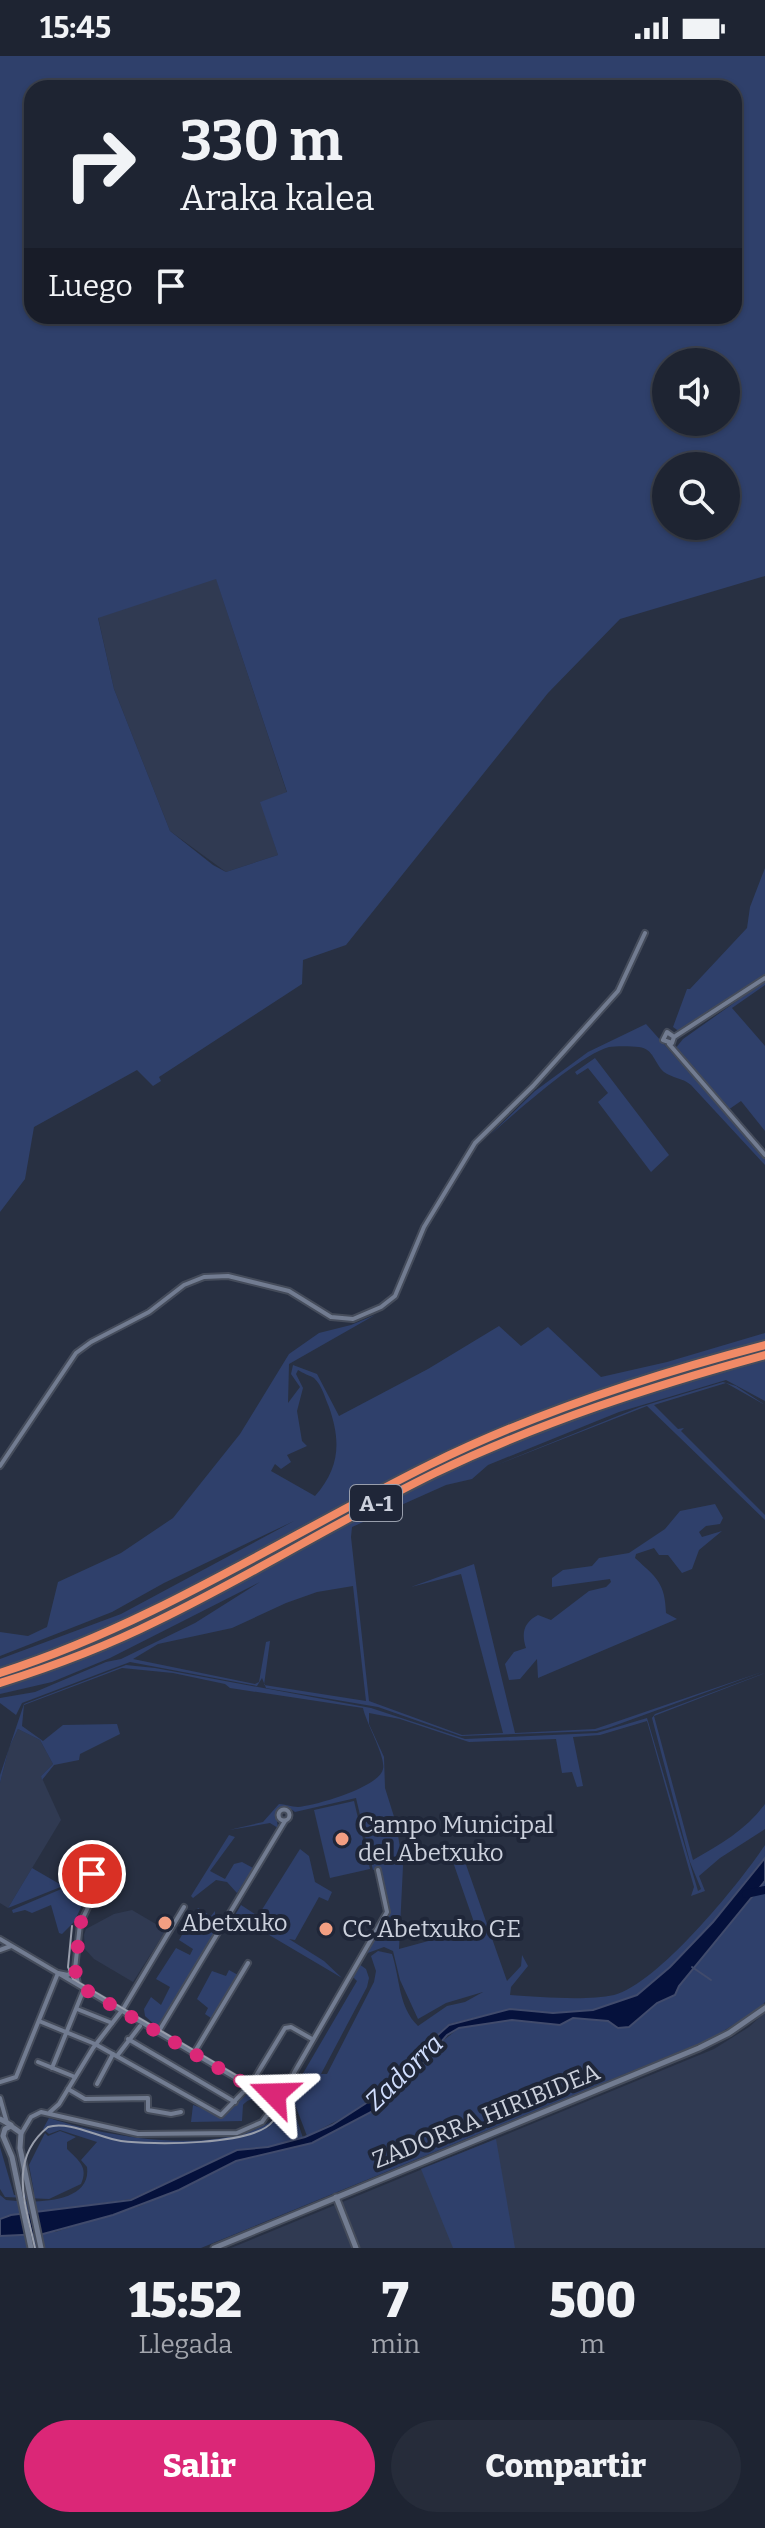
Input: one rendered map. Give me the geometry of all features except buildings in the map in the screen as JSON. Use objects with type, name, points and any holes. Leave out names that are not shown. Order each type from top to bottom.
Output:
[{"type":"highway","name":"A-1","points":[[0,1673],[65,1651],[155,1610],[372,1494],[480,1442],[623,1386],[765,1345]]},
{"type":"highway","name":"A-1","points":[[0,1683],[101,1647],[158,1621],[388,1497],[480,1453],[628,1395],[765,1355]]},
{"type":"main road","name":"ZADORRA HIRIBIDEA","points":[[214,2248],[711,2043],[765,2008]]},
{"type":"main road","points":[[0,2119],[17,2128],[20,2137],[41,2248]]},
{"type":"main road","points":[[9,2124],[4,2131],[4,2140],[19,2189],[31,2248]]},
{"type":"main road","points":[[4,2140],[20,2137]]},
{"type":"main road","points":[[336,2197],[356,2248]]},
{"type":"street","points":[[0,1466],[76,1353],[149,1312],[184,1285],[204,1277],[228,1276],[289,1291],[331,1317],[353,1319],[381,1307],[395,1296],[422,1225],[481,1135],[533,1086],[618,991],[645,933]]},
{"type":"street","points":[[669,1044],[674,1037],[765,978]]},
{"type":"street","points":[[674,1037],[667,1032],[663,1040],[765,1155]]},
{"type":"street","points":[[158,2032],[285,1821]]},
{"type":"street","points":[[20,2137],[33,2115],[48,2113],[87,2125],[146,2134],[242,2132],[259,2124],[282,2092],[387,1912],[378,1870]]},
{"type":"street","points":[[52,2068],[77,2009],[82,1988],[75,1969],[80,1924],[92,1899],[92,1874]]},
{"type":"street","points":[[48,2113],[59,2104],[95,2044],[122,2011],[184,1907]]},
{"type":"street","points":[[0,1939],[266,2096],[271,2102],[270,2111]]},
{"type":"street","points":[[0,1950],[11,1946]]},
{"type":"street","points":[[194,2053],[248,1963]]},
{"type":"street","points":[[58,1973],[68,1975],[75,1969]]},
{"type":"street","points":[[0,2082],[16,2077],[58,1973]]},
{"type":"street","points":[[77,2009],[112,2023]]},
{"type":"street","points":[[39,2021],[95,2044],[219,2115],[250,2086],[285,2028],[291,2027],[312,2039]]},
{"type":"street","points":[[97,2084],[115,2055],[140,2026]]},
{"type":"street","points":[[128,2039],[235,2102]]},
{"type":"street","points":[[38,2062],[75,2077]]},
{"type":"street","points":[[68,2089],[85,2099],[148,2098],[148,2110],[171,2114],[181,2112]]},
{"type":"street","points":[[266,2096],[282,2092]]},
{"type":"street","points":[[0,2098],[9,2124]]},
{"type":"shaded area","points":[[0,56],[765,56],[765,576],[620,619],[548,693],[346,945],[303,960],[302,984],[159,1077],[161,1081],[153,1086],[137,1070],[34,1127],[25,1179],[0,1212]],"holes":[[[216,579],[287,792],[260,802],[278,855],[226,872],[170,831],[114,689],[98,618]]]},
{"type":"shaded area","points":[[216,578],[287,793],[261,802],[278,855],[226,872],[170,831],[114,689],[98,617]]},
{"type":"shaded area","points":[[765,868],[765,975],[680,1032],[673,1027],[687,989],[747,928],[750,907]]},
{"type":"shaded area","points":[[765,981],[765,985],[732,1008],[765,1046],[765,1131],[741,1101],[728,1110],[675,1049],[683,1039]]},
{"type":"shaded area","points":[[646,1024],[765,1158],[765,1165],[691,1085],[664,1072],[651,1053],[639,1047],[612,1047],[597,1052],[548,1086],[490,1135],[535,1091],[588,1052]]},
{"type":"shaded area","points":[[595,1058],[669,1155],[651,1172],[598,1102],[608,1093],[588,1068],[577,1075],[575,1072]]},
{"type":"shaded area","points":[[375,1315],[289,1364],[288,1403],[300,1387],[291,1374],[293,1365],[317,1374],[339,1416],[428,1369],[499,1326],[521,1346],[548,1327],[601,1377],[667,1362],[765,1333],[765,1341],[593,1392],[483,1437],[375,1488],[124,1619],[43,1654],[0,1668],[0,1659],[121,1614],[294,1521],[164,1583],[112,1612],[0,1656],[0,1632],[28,1636],[47,1627],[58,1582],[121,1553],[173,1518],[240,1434],[289,1354],[319,1333]],"holes":[[[298,1370],[319,1384],[335,1431],[334,1464],[315,1496],[271,1471],[275,1464],[281,1469],[291,1462],[287,1455],[307,1446],[302,1441],[297,1411],[303,1388],[296,1374]]]},
{"type":"shaded area","points":[[765,1360],[765,1401],[726,1380],[619,1412],[488,1465],[472,1479],[446,1485],[352,1527],[369,1701],[462,1735],[503,1733],[461,1574],[411,1587],[474,1564],[515,1733],[595,1729],[765,1671],[596,1731],[461,1736],[378,1707],[266,1688],[265,1685],[366,1701],[353,1586],[317,1592],[232,1628],[158,1644],[133,1659],[255,1684],[259,1682],[266,1642],[270,1641],[264,1684],[262,1678],[257,1686],[130,1662],[22,1703],[16,1715],[0,1703],[0,1698],[35,1692],[106,1662],[121,1659],[195,1623],[260,1582],[110,1658],[52,1682],[0,1694],[0,1687],[106,1649],[449,1471],[517,1441],[638,1395]]},
{"type":"shaded area","points":[[723,1382],[736,1386],[765,1405],[726,1383],[654,1405],[678,1429],[684,1428],[681,1431],[765,1515],[765,1520],[647,1406],[494,1466],[640,1407]]},
{"type":"shaded area","points":[[715,1504],[723,1518],[720,1524],[706,1526],[699,1532],[702,1537],[722,1531],[699,1550],[692,1569],[682,1573],[668,1555],[659,1555],[654,1548],[636,1554],[635,1558],[662,1588],[666,1613],[677,1619],[538,1678],[537,1659],[520,1679],[509,1680],[505,1664],[514,1652],[526,1648],[524,1633],[530,1621],[538,1615],[551,1620],[589,1591],[606,1587],[611,1582],[610,1579],[552,1587],[552,1578],[563,1570],[592,1566],[599,1558],[629,1553],[665,1529],[680,1511]]},
{"type":"shaded area","points":[[126,1665],[155,1668],[371,1708],[465,1739],[597,1733],[647,1718],[698,1891],[701,1889],[690,1862],[652,1718],[655,1714],[765,1673],[654,1716],[693,1860],[741,1829],[765,1804],[765,1829],[720,1858],[699,1876],[705,1891],[691,1896],[694,1887],[647,1721],[600,1735],[573,1737],[583,1786],[577,1787],[572,1772],[562,1773],[556,1739],[469,1742],[400,1719],[369,1713],[369,1724],[384,1757],[385,1788],[396,1823],[403,1866],[399,1949],[476,1928],[453,1862],[464,1859],[507,1981],[521,1966],[522,1955],[528,1966],[511,1987],[510,1995],[590,1998],[614,1995],[632,1987],[675,1953],[697,1930],[765,1845],[765,1858],[713,1922],[670,1967],[637,1995],[593,2010],[553,2013],[510,2009],[449,2024],[374,2098],[358,2110],[307,2136],[291,2094],[357,1981],[352,1976],[359,1964],[366,1969],[369,1978],[367,1987],[321,2074],[327,2074],[374,1982],[376,1971],[371,1956],[378,1951],[392,1954],[403,2001],[418,2026],[447,2006],[465,2002],[483,1992],[446,2003],[418,2019],[400,1980],[393,1951],[384,1947],[365,1954],[389,1909],[380,1869],[373,1870],[356,1798],[295,1812],[287,1806],[282,1807],[276,1814],[278,1828],[270,1823],[229,1830],[263,1822],[279,1804],[298,1807],[318,1803],[359,1789],[379,1776],[383,1769],[382,1757],[365,1714],[363,1708],[230,1688],[225,1684],[173,1673],[122,1668],[24,1705],[22,1726],[43,1741],[63,1725],[117,1724],[120,1734],[80,1754],[79,1760],[54,1765],[42,1780],[41,1776],[53,1764],[40,1740],[18,1729],[9,1747],[24,1704]]},
{"type":"shaded area","points":[[18,1729],[40,1740],[53,1764],[41,1776],[61,1820],[8,1908],[0,1903],[0,1783],[9,1748]]},
{"type":"shaded area","name":"Campo Municipal del Abetxuko","points":[[354,1801],[370,1869],[330,1878],[314,1810]]},
{"type":"shaded area","points":[[229,1835],[235,1837],[210,1871],[225,1879],[234,1864],[242,1862],[253,1868],[237,1893],[227,1882],[216,1880],[193,1898],[191,1896]]},
{"type":"shaded area","points":[[300,1849],[309,1856],[315,1882],[332,1892],[328,1901],[319,1897],[295,1940],[289,1939],[324,1961],[342,1978],[242,1919],[232,1920],[241,1905],[258,1916]]},
{"type":"shaded area","points":[[32,1868],[63,1886],[8,1908]]},
{"type":"shaded area","points":[[765,1881],[765,2002],[758,2010],[710,2039],[201,2248],[0,2248],[0,2195],[6,2200],[17,2201],[57,2199],[80,2189],[86,2179],[87,2167],[81,2160],[97,2142],[60,2130],[49,2134],[43,2129],[49,2118],[132,2137],[193,2141],[249,2132],[272,2121],[267,2129],[283,2112],[297,2120],[303,2138],[268,2147],[237,2150],[131,2199],[39,2212],[55,2232],[140,2206],[236,2161],[312,2143],[396,2094],[435,2047],[459,2028],[512,2020],[560,2025],[573,2018],[608,2021],[618,2028],[629,2027],[657,2003],[675,1995],[678,1986]]},
{"type":"shaded area","points":[[66,1887],[85,1899],[74,1922],[62,1934],[59,1933],[51,1905],[32,1913],[25,1910],[13,1913],[12,1910]]},
{"type":"shaded area","points":[[198,1908],[211,1916],[215,1911],[215,1936],[157,2027],[145,2016],[144,2009],[151,1997],[161,2005],[170,1987],[156,1979],[176,1948],[190,1955],[193,1949],[179,1940]]},
{"type":"shaded area","points":[[132,1910],[166,1930],[133,1982],[94,1959],[85,1949],[84,1935],[86,1929],[114,1914]]},
{"type":"shaded area","points":[[229,1970],[238,1975],[214,2020],[205,2014],[208,2008],[197,1999],[212,1971],[226,1976]]},
{"type":"shaded area","points":[[765,2012],[765,2248],[231,2248],[714,2049],[749,2027]]},
{"type":"shaded area","points":[[249,2092],[264,2098],[265,2103],[246,2102],[242,2121],[191,2122],[193,2105],[224,2116]]},
{"type":"shaded area","points":[[60,2131],[76,2137],[67,2142],[67,2149],[83,2168],[81,2184],[49,2199],[5,2197],[0,2189],[0,2147],[14,2195],[34,2192],[29,2165],[45,2133],[48,2136]]},
{"type":"shaded area","points":[[496,2139],[515,2248],[453,2248],[421,2169]]},
{"type":"water","name":"Zadorra","points":[[765,1858],[765,1881],[679,1986],[675,1995],[657,2003],[629,2027],[618,2028],[608,2021],[573,2018],[560,2025],[512,2020],[459,2028],[447,2035],[396,2094],[375,2110],[312,2143],[236,2161],[179,2190],[113,2215],[43,2234],[0,2236],[0,2219],[11,2215],[131,2200],[237,2150],[268,2147],[305,2137],[332,2125],[374,2098],[400,2069],[449,2025],[510,2009],[553,2013],[593,2010],[637,1995],[670,1967],[713,1922]]},
{"type":"waterway","points":[[746,1894],[765,1890]]},
{"type":"waterway","points":[[692,1967],[711,1980]]},
{"type":"tram line","points":[[35,2248],[24,2200],[23,2168],[35,2140],[48,2127],[65,2126],[121,2141],[201,2142],[246,2135],[262,2129],[273,2121],[277,2110],[268,2094],[73,1979],[68,1967],[72,1926]]},
{"type":"place","name":"Campo Municipal del Abetxuko","points":[[342,1839]]},
{"type":"place","name":"Abetxuko","points":[[165,1923]]},
{"type":"place","name":"CC Abetxuko GE","points":[[326,1929]]},
{"type":"route","points":[[92,1874],[92,1899],[80,1924],[75,1969],[79,1986],[266,2096],[274,2094]]}]
